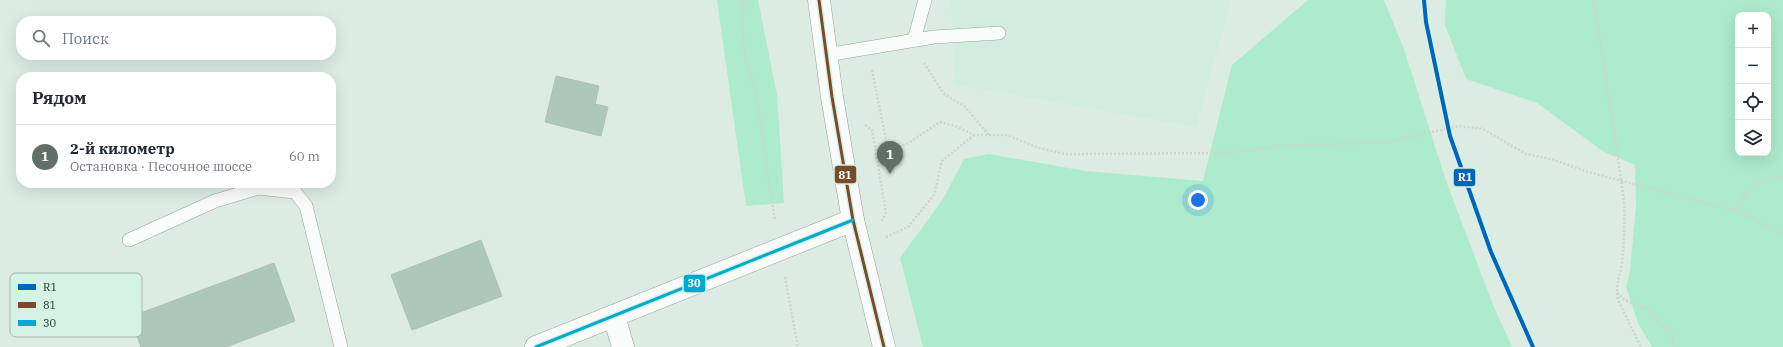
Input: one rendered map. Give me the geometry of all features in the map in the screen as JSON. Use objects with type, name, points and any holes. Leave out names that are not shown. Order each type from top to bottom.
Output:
[{"type":"street","points":[[819,0],[826,55],[852,220],[884,347]]},
{"type":"street","points":[[536,347],[852,220]]},
{"type":"street","points":[[614,316],[623,347]]},
{"type":"lane","points":[[914,40],[925,0]]},
{"type":"lane","points":[[826,55],[934,37],[999,33]]},
{"type":"lane","points":[[129,240],[215,201],[258,188],[295,192],[306,206],[341,347]]},
{"type":"path","points":[[744,0],[742,26],[745,57],[756,93],[780,249],[798,347]]},
{"type":"path","points":[[1594,0],[1621,181],[1625,223],[1622,264],[1616,287],[1618,300],[1641,347]]},
{"type":"path","points":[[914,40],[925,65],[944,94],[964,106],[989,135]]},
{"type":"path","points":[[869,47],[870,65],[888,150]]},
{"type":"path","points":[[876,154],[907,144],[940,122],[958,127],[974,135],[1007,135],[1039,148],[1065,154],[1228,153],[1279,146],[1387,142],[1459,126],[1483,130],[1526,154],[1551,159],[1621,181],[1736,211],[1783,234]]},
{"type":"path","points":[[881,237],[889,237],[908,227],[934,194],[942,161],[974,135]]},
{"type":"path","points":[[1736,211],[1743,195],[1760,181],[1783,176]]},
{"type":"path","points":[[1617,293],[1625,300],[1649,310],[1660,324],[1672,333],[1674,347]]},
{"type":"shaded area","points":[[951,0],[1231,0],[1196,127],[954,84]]},
{"type":"green space","points":[[717,0],[758,0],[777,95],[784,203],[746,206]]},
{"type":"green space","points":[[1308,0],[1384,0],[1404,49],[1446,181],[1493,305],[1512,347],[923,347],[900,258],[943,199],[964,159],[989,154],[1085,171],[1203,181],[1232,65]]},
{"type":"green space","points":[[1446,0],[1783,0],[1783,347],[1652,347],[1638,323],[1626,287],[1630,270],[1636,206],[1635,165],[1604,152],[1537,103],[1466,79],[1445,25]]},
{"type":"building","points":[[556,76],[599,86],[595,104],[608,107],[601,136],[545,122]]},
{"type":"building","points":[[481,240],[502,296],[412,330],[391,275]]},
{"type":"building","points":[[274,263],[295,321],[226,347],[141,347],[137,337],[142,337],[142,312]]},
{"type":"transit line","name":"81","points":[[819,0],[832,97],[853,220],[884,347]]},
{"type":"transit line","name":"R1","points":[[1424,0],[1426,22],[1450,136],[1491,252],[1533,347]]},
{"type":"transit line","name":"30","points":[[536,347],[853,220]]},
{"type":"place","name":"2-й километр","points":[[890,174]]}]
